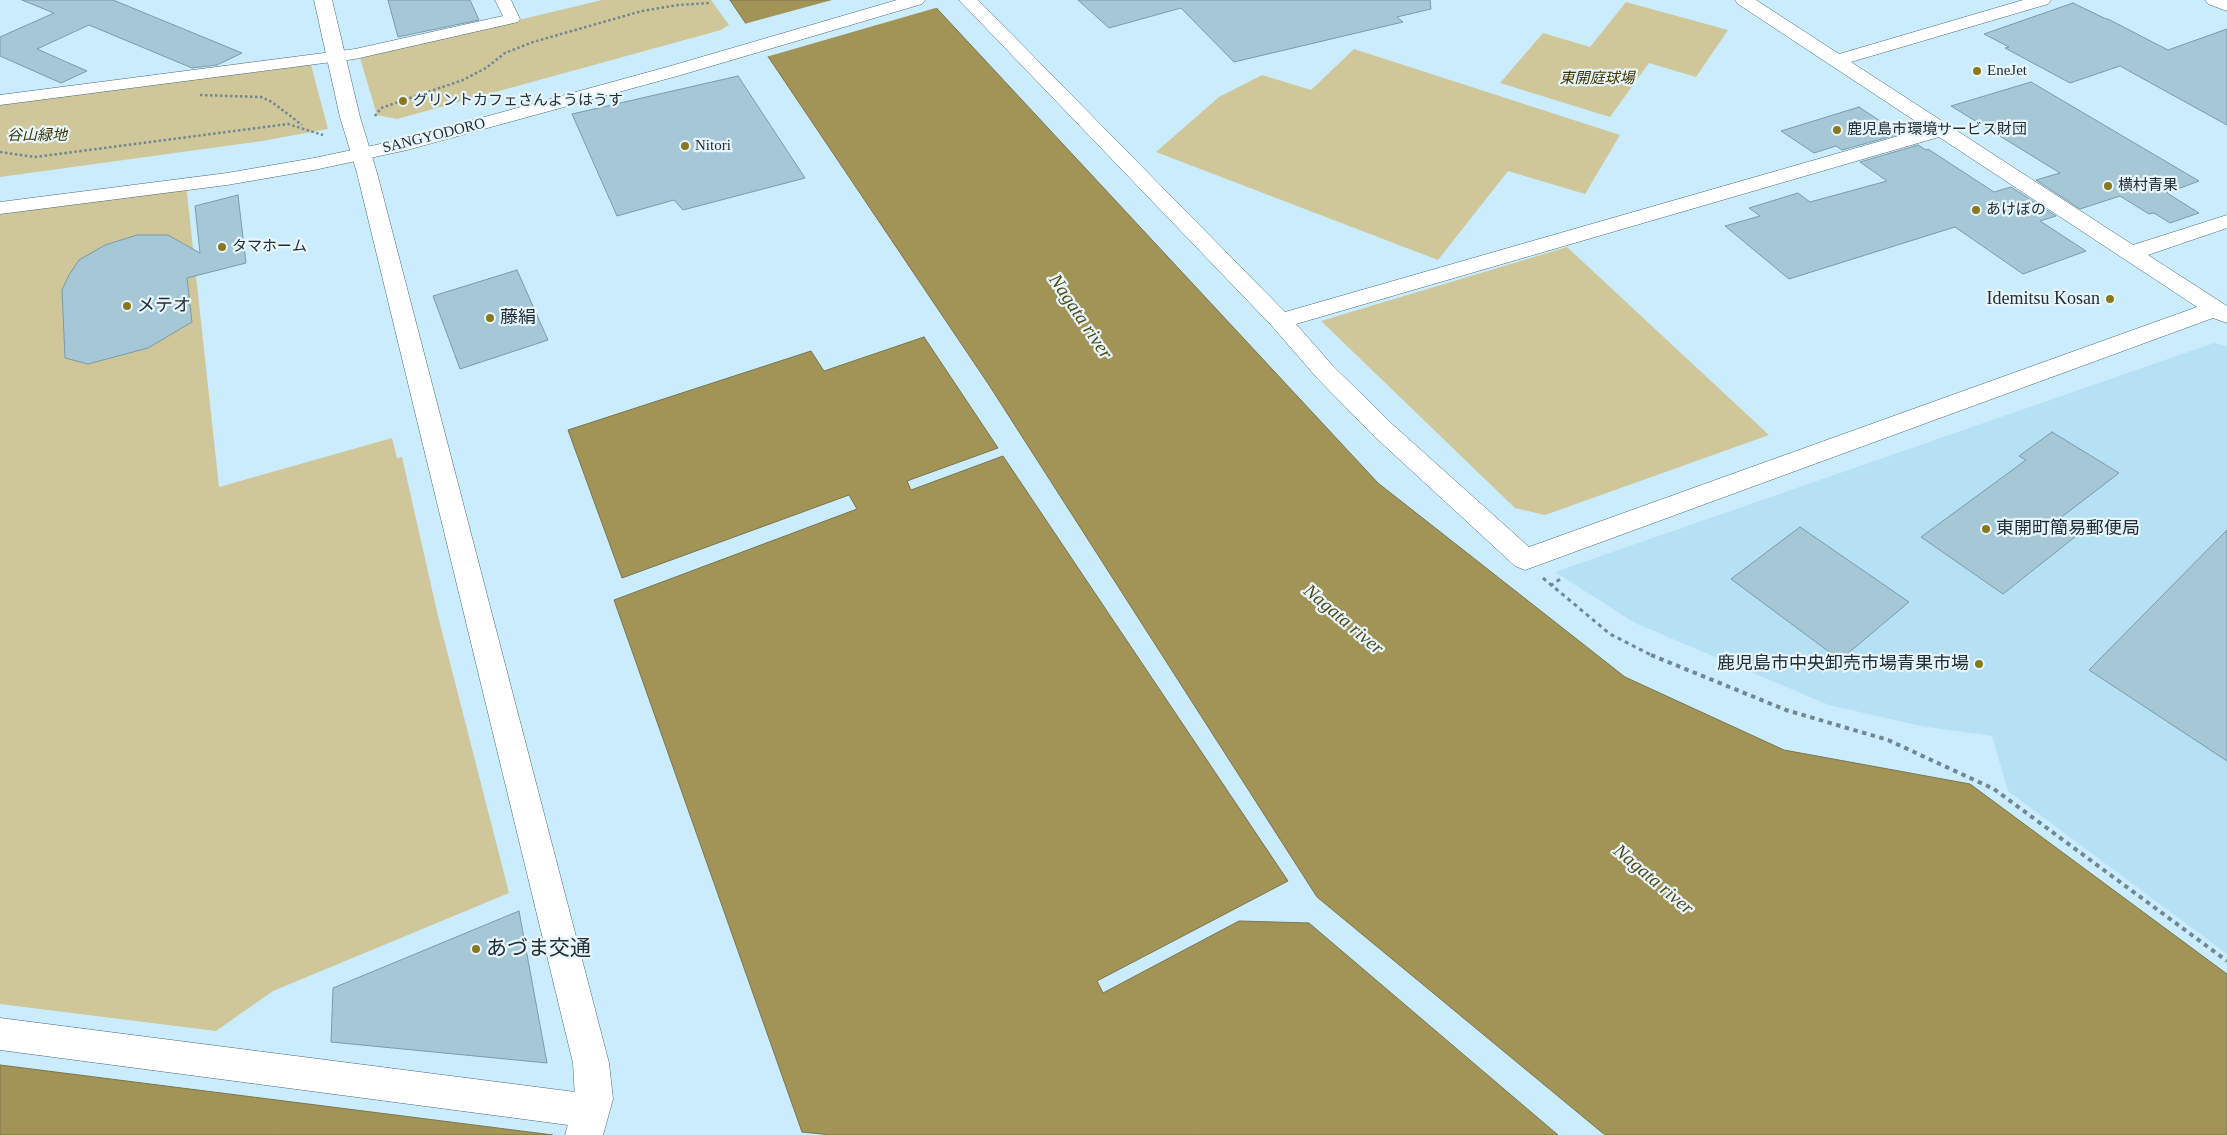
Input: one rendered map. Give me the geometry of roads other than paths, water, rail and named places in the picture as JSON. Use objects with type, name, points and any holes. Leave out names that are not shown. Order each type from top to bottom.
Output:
[{"type":"street","points":[[0,1034],[588,1123],[594,1099],[591,1063],[323,0]]},
{"type":"street","points":[[0,100],[336,57],[512,19],[503,0]]},
{"type":"street","name":"SANGYODORO","points":[[0,208],[226,179],[360,147],[554,105],[748,43],[873,0]]},
{"type":"street","name":"SANGYODORO","points":[[748,43],[916,0]]},
{"type":"street","points":[[968,0],[1280,321],[1325,372],[1383,430],[1525,559],[2221,313]]},
{"type":"street","points":[[1744,0],[2221,313]]},
{"type":"street","points":[[1836,60],[2042,0]]},
{"type":"street","points":[[2214,0],[2227,6]]},
{"type":"street","points":[[0,83],[31,97]]},
{"type":"street","points":[[1280,321],[1941,130]]},
{"type":"street","name":"SANGYODORO","points":[[0,192],[201,167],[313,150],[360,147]]},
{"type":"street","points":[[2129,254],[2227,221]]},
{"type":"water","name":"Nagata river","points":[[730,0],[929,0],[1378,483],[1625,677],[1784,750],[1970,784],[2227,974],[2227,1135],[1605,1135],[1317,897],[989,385]]},
{"type":"water","points":[[924,337],[998,448],[907,481],[911,490],[1003,456],[1288,881],[1097,981],[1103,993],[1239,921],[1309,923],[1558,1135],[831,1135],[802,1132],[614,600],[857,509],[849,495],[622,578],[568,430],[811,351],[824,371]]},
{"type":"water","points":[[0,1065],[553,1135],[0,1135]]},
{"type":"place","name":"EneJet","points":[[1977,71]]},
{"type":"place","name":"グリントカフェさんようはうす","points":[[403,101]]},
{"type":"place","name":"鹿児島市環境サービス財団","points":[[1837,130]]},
{"type":"place","name":"Nitori","points":[[685,146]]},
{"type":"place","name":"横村青果","points":[[2108,186]]},
{"type":"place","name":"あけぼの","points":[[1976,210]]},
{"type":"place","name":"タマホーム","points":[[222,247]]},
{"type":"place","name":"Idemitsu Kosan","points":[[2110,299]]},
{"type":"place","name":"メテオ","points":[[127,306]]},
{"type":"place","name":"藤絹","points":[[490,318]]},
{"type":"place","name":"東開町簡易郵便局","points":[[1986,529]]},
{"type":"place","name":"鹿児島市中央卸売市場青果市場","points":[[1979,664]]},
{"type":"place","name":"あづま交通","points":[[476,949]]},
{"type":"park label","name":"東開庭球場","points":[[1597,79]]},
{"type":"park label","name":"谷山緑地","points":[[37,136]]}]
